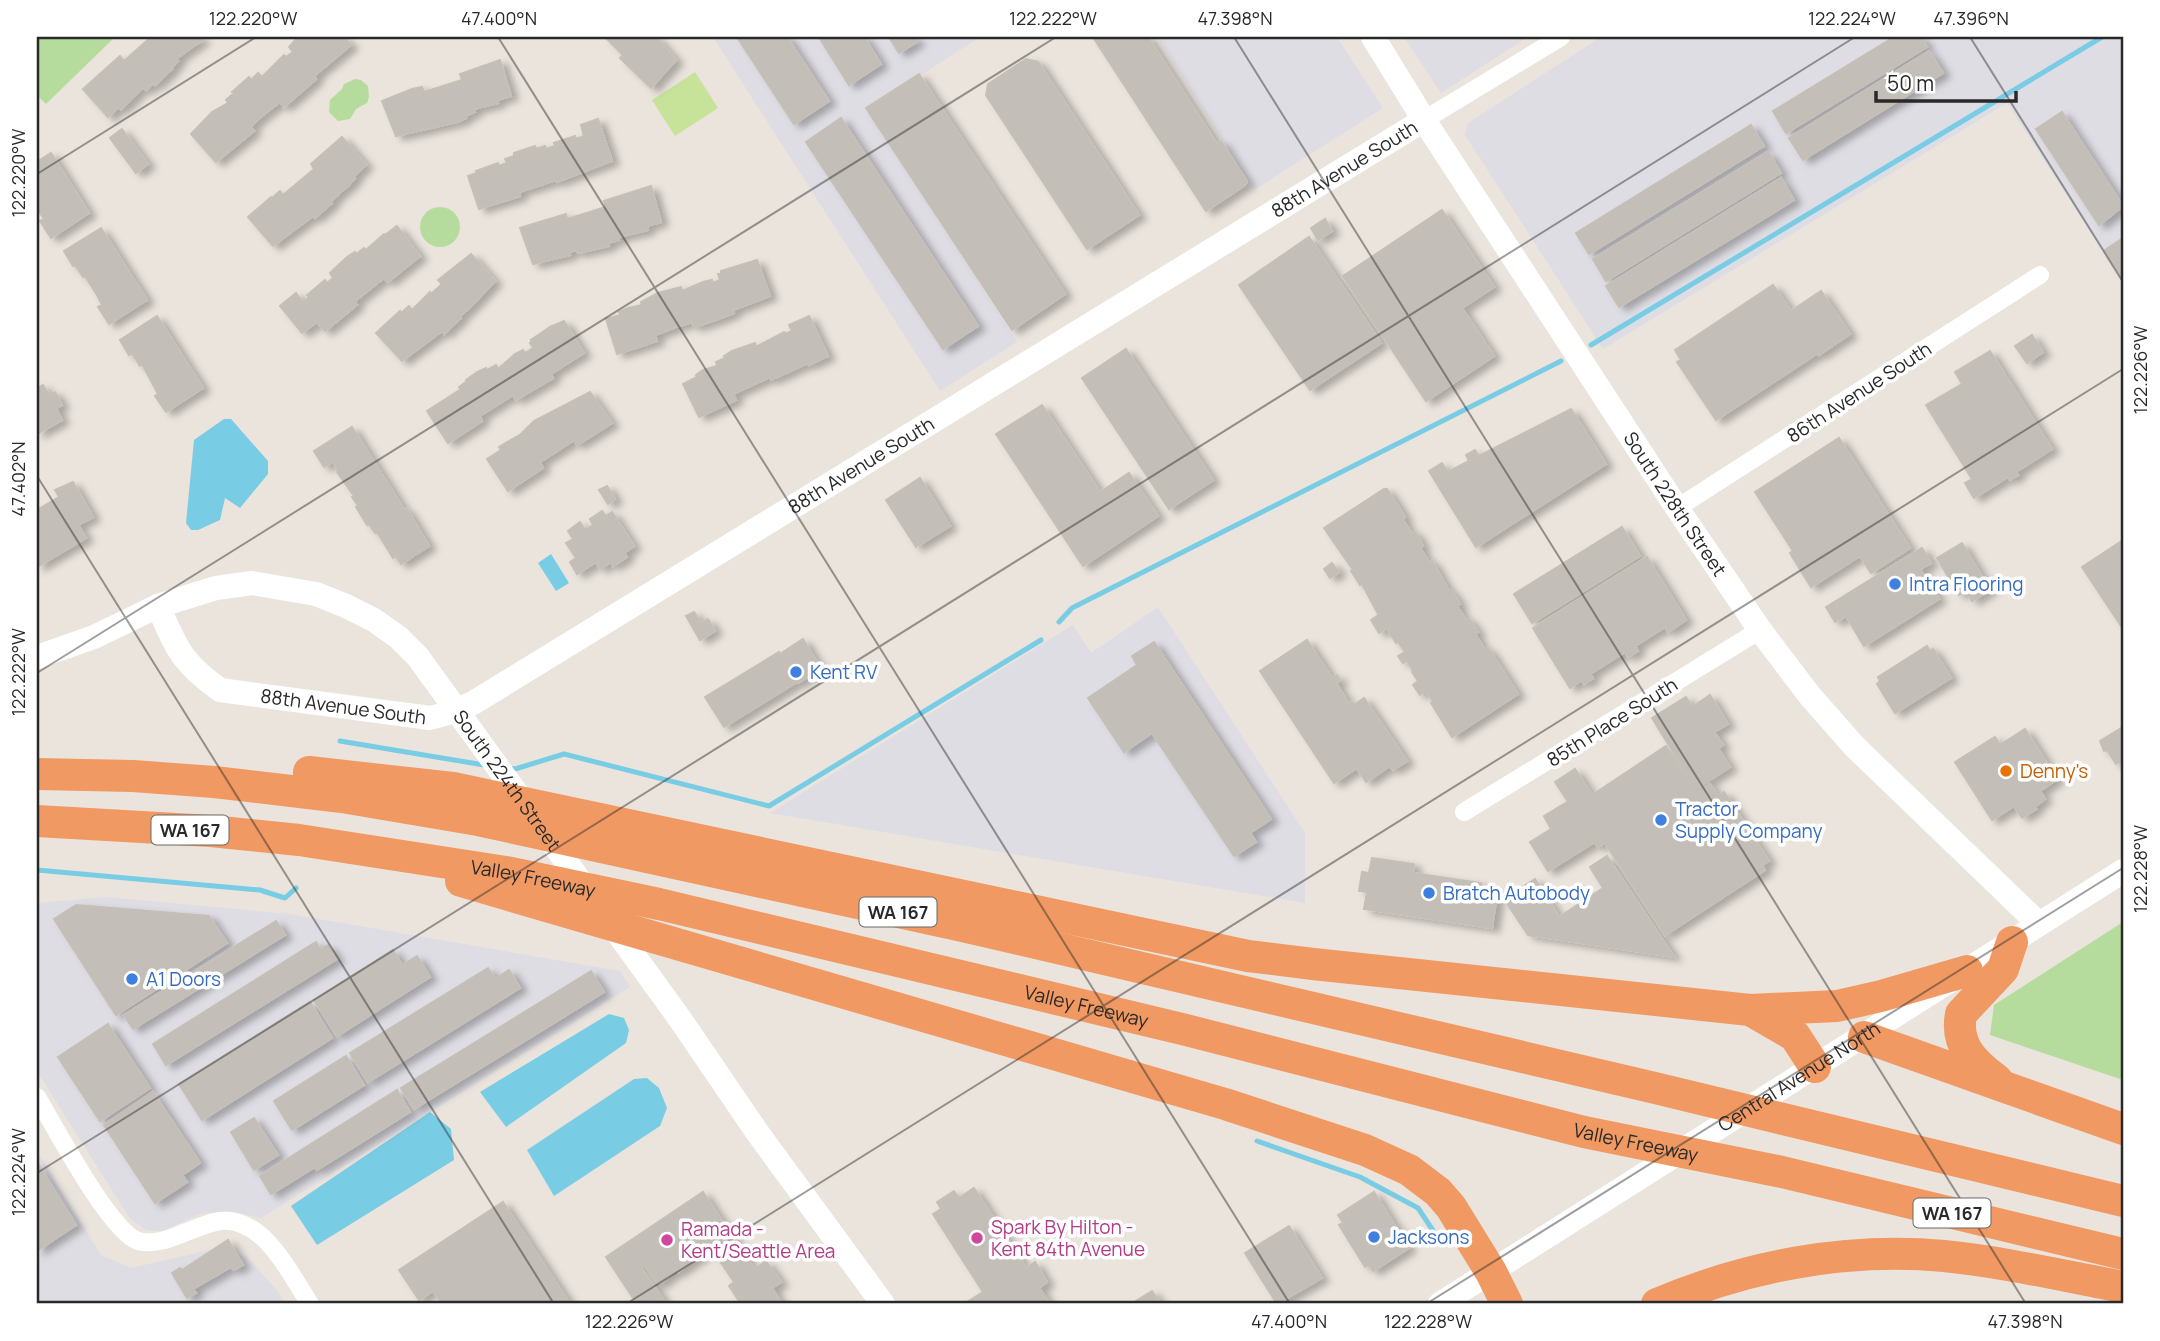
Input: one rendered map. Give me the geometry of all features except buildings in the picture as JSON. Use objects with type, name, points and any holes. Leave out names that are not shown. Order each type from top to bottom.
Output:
[{"type":"highway","points":[[133,776],[211,767],[248,766],[453,788],[1248,956],[1621,998],[1751,1010],[1837,1006],[1967,971]]},
{"type":"highway","name":"WA 167","points":[[37,774],[133,776],[214,782],[342,797],[478,820],[962,926],[1656,1088],[2123,1201]]},
{"type":"highway","name":"Valley Freeway","points":[[37,821],[299,839],[506,872],[659,904],[1182,1029],[1584,1132],[1782,1172],[2123,1254]]},
{"type":"highway","points":[[342,846],[1225,1104],[1365,1150],[1409,1170],[1438,1192],[1451,1207],[1491,1272],[1507,1304]]},
{"type":"highway","points":[[2012,942],[2003,969],[1961,1014],[1960,1026],[1966,1052],[1979,1066],[2012,1091]]},
{"type":"highway","points":[[1751,1010],[1795,1036],[1815,1067]]},
{"type":"highway","points":[[1864,1037],[2123,1129]]},
{"type":"highway","points":[[1657,1304],[1737,1275],[1817,1259],[1865,1255],[1942,1256],[1999,1263],[2123,1287]]},
{"type":"street","name":"South 228th Street","points":[[1373,37],[1677,509],[1760,630],[1810,696],[1855,747],[2039,924]]},
{"type":"street","name":"88th Avenue South","points":[[158,606],[178,651],[197,673],[220,690],[430,718],[449,713],[473,703],[1561,37]]},
{"type":"street","name":"86th Avenue South","points":[[1677,509],[2040,275]]},
{"type":"street","name":"South 224th Street","points":[[37,657],[94,637],[158,606],[216,587],[252,583],[305,592],[346,606],[374,620],[398,637],[418,657],[883,1304]]},
{"type":"street","name":"85th Place South","points":[[1464,812],[1760,630]]},
{"type":"street","name":"Central Avenue North","points":[[1440,1304],[2123,871]]},
{"type":"street","points":[[37,1097],[107,1212],[128,1235],[138,1241],[152,1243],[220,1221],[239,1223],[258,1233],[276,1252],[310,1304]]},
{"type":"shaded area","points":[[713,37],[980,37],[868,109],[1017,342],[940,391]]},
{"type":"shaded area","points":[[1157,37],[1337,37],[1383,108],[1254,190]]},
{"type":"shaded area","points":[[1404,37],[1528,37],[1441,93]]},
{"type":"shaded area","points":[[1601,37],[2123,37],[2123,282],[2007,103],[1603,349],[1465,135],[1468,123]]},
{"type":"shaded area","points":[[1158,607],[1305,833],[1305,903],[770,813],[1073,625],[1091,653]]},
{"type":"shaded area","points":[[106,897],[290,914],[620,971],[630,987],[261,1218],[229,1211],[199,1214],[163,1231],[147,1230],[130,1219],[37,1071],[37,903]]},
{"type":"shaded area","points":[[37,1151],[101,1255],[131,1268],[210,1250],[246,1256],[286,1304],[37,1304]]},
{"type":"green space","points":[[37,37],[115,37],[46,104],[37,95]]},
{"type":"green space","points":[[695,72],[718,108],[675,136],[652,100]]},
{"type":"green space","points":[[355,79],[368,86],[367,103],[356,109],[350,119],[338,121],[329,112],[330,100],[344,84]]},
{"type":"green space","points":[[440,207],[454,213],[460,227],[454,241],[440,247],[426,241],[420,227],[426,213]]},
{"type":"green space","points":[[2123,922],[2123,1080],[1990,1035],[1994,1005]]},
{"type":"water","points":[[224,419],[231,419],[268,461],[268,474],[240,508],[225,498],[220,520],[198,530],[191,530],[186,523],[194,440]]},
{"type":"water","points":[[551,554],[569,583],[556,591],[538,563]]},
{"type":"water","points":[[609,1014],[624,1018],[629,1030],[626,1043],[506,1127],[480,1092]]},
{"type":"water","points":[[647,1078],[659,1088],[667,1108],[660,1126],[554,1196],[527,1150],[634,1079]]},
{"type":"water","points":[[430,1112],[451,1129],[454,1160],[317,1245],[291,1206]]},
{"type":"waterway","points":[[1591,345],[2102,37]]},
{"type":"waterway","points":[[1059,622],[1072,608],[1561,361]]},
{"type":"waterway","points":[[508,768],[515,769],[564,754],[769,806],[1041,640]]},
{"type":"waterway","points":[[340,741],[484,765]]},
{"type":"waterway","points":[[37,870],[260,890],[285,898],[296,888]]},
{"type":"waterway","points":[[1257,1141],[1360,1177],[1418,1208],[1442,1244]]},
{"type":"place","name":"Intra Flooring","points":[[1895,584]]},
{"type":"place","name":"Kent RV","points":[[796,672]]},
{"type":"place","name":"Denny's","points":[[2006,771]]},
{"type":"place","name":"Tractor Supply Company","points":[[1661,820]]},
{"type":"place","name":"Bratch Autobody","points":[[1429,893]]},
{"type":"place","name":"A1 Doors","points":[[132,979]]},
{"type":"place","name":"Jacksons","points":[[1374,1237]]},
{"type":"place","name":"Spark By Hilton - Kent 84th Avenue","points":[[977,1238]]},
{"type":"place","name":"Ramada - Kent/Seattle Area","points":[[667,1240]]}]
